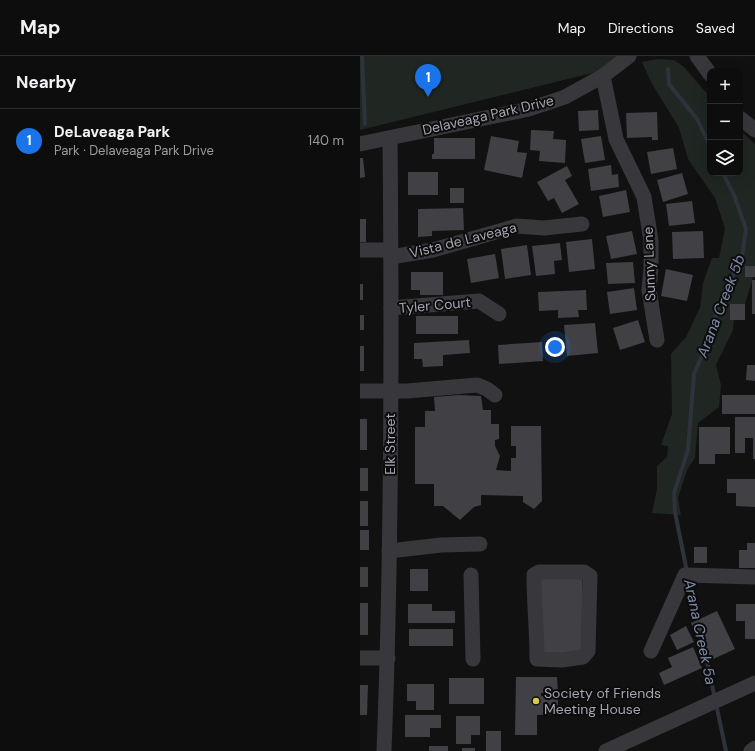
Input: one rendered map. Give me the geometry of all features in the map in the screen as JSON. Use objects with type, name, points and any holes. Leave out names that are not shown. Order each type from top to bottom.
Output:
[{"type":"street","name":"Delaveaga Park Drive","points":[[360,144],[529,108],[565,97],[603,76],[629,56]]},
{"type":"street","points":[[697,56],[707,70]]},
{"type":"street","name":"Sunny Lane","points":[[603,76],[616,139],[644,197],[651,241],[651,267],[648,290],[657,340]]},
{"type":"street","points":[[743,120],[755,130]]},
{"type":"street","name":"Elk Street","points":[[384,751],[388,658],[392,308],[390,138]]},
{"type":"street","name":"Vista de Laveaga","points":[[360,250],[391,253],[433,250],[517,226],[544,228],[582,224]]},
{"type":"street","name":"Tyler Court","points":[[392,308],[479,301],[499,314]]},
{"type":"street","points":[[360,390],[390,391],[477,386],[487,389],[495,395]]},
{"type":"street","points":[[389,551],[441,545],[480,544]]},
{"type":"street","points":[[539,572],[584,572],[590,576],[588,651],[584,657],[562,660],[536,659],[534,575],[539,572]]},
{"type":"street","points":[[471,575],[473,659]]},
{"type":"street","points":[[651,651],[685,576],[755,577]]},
{"type":"street","points":[[360,658],[388,658]]},
{"type":"street","points":[[606,751],[755,684]]},
{"type":"street","points":[[751,751],[755,748]]},
{"type":"shaded area","points":[[360,56],[631,56],[633,63],[360,130]]},
{"type":"shaded area","points":[[658,59],[674,60],[684,67],[707,94],[707,176],[743,176],[743,133],[755,144],[755,271],[745,304],[735,306],[733,330],[716,365],[721,385],[719,407],[698,423],[695,458],[687,470],[678,498],[681,515],[652,513],[657,489],[657,466],[667,457],[668,446],[661,445],[672,414],[671,354],[686,337],[700,308],[703,283],[712,258],[719,258],[725,228],[715,198],[688,159],[679,128],[651,82],[642,62]]},
{"type":"building","points":[[598,110],[599,130],[579,131],[578,111]]},
{"type":"building","points":[[657,112],[658,140],[652,140],[652,137],[627,138],[626,113]]},
{"type":"building","points":[[531,130],[554,131],[553,139],[566,140],[565,163],[539,161],[540,151],[530,150]]},
{"type":"building","points":[[491,136],[519,141],[517,152],[527,153],[522,178],[484,170]]},
{"type":"building","points":[[601,136],[605,160],[585,163],[581,139]]},
{"type":"building","points":[[434,138],[475,138],[475,159],[432,159],[432,154],[434,154]]},
{"type":"building","points":[[673,148],[677,169],[651,174],[647,152]]},
{"type":"building","points":[[360,158],[363,158],[365,177],[360,178]]},
{"type":"building","points":[[611,165],[612,175],[618,174],[619,187],[591,191],[588,169]]},
{"type":"building","points":[[567,166],[572,176],[565,180],[579,204],[562,213],[554,198],[548,201],[537,182]]},
{"type":"building","points":[[408,172],[438,172],[438,195],[408,195]]},
{"type":"building","points":[[682,173],[688,194],[663,202],[657,180]]},
{"type":"building","points":[[450,188],[464,188],[464,203],[450,203]]},
{"type":"building","points":[[626,190],[630,212],[603,217],[599,196]]},
{"type":"building","points":[[692,201],[695,223],[669,226],[666,204]]},
{"type":"building","points":[[463,208],[464,230],[432,231],[432,236],[418,237],[418,209]]},
{"type":"building","points":[[360,219],[366,219],[366,242],[360,242]]},
{"type":"building","points":[[632,231],[637,254],[611,259],[606,236]]},
{"type":"building","points":[[703,231],[704,258],[673,259],[672,232]]},
{"type":"building","points":[[592,239],[595,269],[569,272],[566,242]]},
{"type":"building","points":[[560,243],[562,260],[554,261],[555,274],[536,276],[532,246]]},
{"type":"building","points":[[527,245],[531,275],[505,279],[501,249]]},
{"type":"building","points":[[495,254],[499,278],[471,283],[467,259]]},
{"type":"building","points":[[633,262],[635,283],[608,284],[606,263]]},
{"type":"building","points":[[745,266],[755,266],[755,277],[745,277]]},
{"type":"building","points":[[666,269],[693,275],[687,301],[661,296]]},
{"type":"building","points":[[411,272],[443,272],[443,295],[420,295],[420,290],[411,290]]},
{"type":"building","points":[[752,280],[755,280],[755,314],[752,314]]},
{"type":"building","points":[[360,284],[363,284],[363,300],[360,300]]},
{"type":"building","points":[[634,288],[637,310],[610,314],[607,292]]},
{"type":"building","points":[[586,290],[587,310],[578,310],[579,317],[558,318],[558,310],[539,311],[538,292]]},
{"type":"building","points":[[730,304],[745,304],[745,320],[730,320]]},
{"type":"building","points":[[360,315],[364,315],[364,330],[360,330]]},
{"type":"building","points":[[416,316],[458,316],[458,334],[416,334]]},
{"type":"building","points":[[638,320],[645,342],[620,350],[613,328]]},
{"type":"building","points":[[595,323],[598,353],[567,356],[564,325]]},
{"type":"building","points":[[469,340],[470,353],[443,355],[443,366],[423,367],[422,359],[414,359],[414,343]]},
{"type":"building","points":[[542,342],[543,361],[499,364],[498,345]]},
{"type":"building","points":[[360,346],[364,346],[364,371],[360,371]]},
{"type":"building","points":[[747,365],[755,365],[755,381],[746,380]]},
{"type":"building","points":[[459,395],[481,396],[483,410],[491,410],[491,424],[499,424],[499,439],[495,440],[495,446],[500,456],[496,470],[511,471],[511,458],[516,458],[516,446],[511,446],[511,426],[541,426],[542,501],[534,509],[523,502],[523,496],[481,495],[481,505],[474,507],[460,520],[443,506],[434,506],[434,484],[415,484],[415,427],[425,427],[425,411],[435,411],[434,397]]},
{"type":"building","points":[[722,395],[755,395],[755,414],[722,414]]},
{"type":"building","points":[[735,417],[755,417],[755,459],[753,459],[753,438],[745,438],[745,453],[735,453]]},
{"type":"building","points":[[360,419],[367,419],[367,450],[360,450]]},
{"type":"building","points":[[699,427],[730,427],[730,454],[715,454],[715,464],[699,464]]},
{"type":"building","points":[[360,468],[368,468],[368,491],[360,491]]},
{"type":"building","points":[[727,479],[755,479],[755,507],[736,506],[736,493],[727,493]]},
{"type":"building","points":[[360,501],[368,501],[368,526],[360,526]]},
{"type":"building","points":[[360,530],[369,530],[369,550],[360,550]]},
{"type":"building","points":[[747,543],[755,543],[755,568],[739,568],[739,550],[747,550]]},
{"type":"building","points":[[694,547],[707,547],[707,563],[694,563]]},
{"type":"building","points":[[360,567],[368,567],[368,587],[360,587]]},
{"type":"building","points":[[410,569],[428,569],[428,591],[410,591]]},
{"type":"building","points":[[582,576],[582,598],[584,599],[582,653],[541,655],[538,577]]},
{"type":"building","points":[[360,603],[368,603],[368,635],[360,635]]},
{"type":"building","points":[[408,604],[432,604],[432,611],[455,611],[455,623],[408,623]]},
{"type":"building","points":[[736,604],[755,604],[755,639],[745,639],[745,621],[736,621]]},
{"type":"building","points":[[717,611],[735,649],[709,661],[691,623]]},
{"type":"building","points":[[686,626],[694,642],[677,650],[670,635]]},
{"type":"building","points":[[409,629],[453,629],[453,646],[409,646]]},
{"type":"building","points":[[693,647],[702,668],[664,685],[659,673],[672,667],[668,658]]},
{"type":"building","points":[[516,677],[557,677],[558,692],[541,693],[541,696],[558,695],[558,714],[537,715],[537,735],[515,735]]},
{"type":"building","points":[[449,678],[484,678],[484,704],[449,704]]},
{"type":"building","points":[[407,684],[434,684],[434,710],[416,710],[416,701],[407,701]]},
{"type":"building","points":[[360,685],[368,685],[367,715],[360,715]]},
{"type":"building","points":[[405,715],[441,715],[441,728],[430,728],[430,737],[405,737]]},
{"type":"building","points":[[456,716],[480,716],[480,735],[471,735],[471,744],[456,744]]},
{"type":"building","points":[[486,731],[501,731],[501,751],[486,751]]},
{"type":"building","points":[[429,746],[448,746],[448,751],[429,751]]},
{"type":"building","points":[[462,748],[475,748],[475,751],[462,751]]},
{"type":"waterway","points":[[362,56],[365,124]]},
{"type":"waterway","points":[[668,69],[669,84],[697,119],[707,140]]},
{"type":"waterway","name":"Arana Creek 5b","points":[[687,572],[675,512],[674,493],[688,450],[694,374],[709,340],[720,300],[742,257],[746,229],[734,195],[724,176]]},
{"type":"waterway","name":"Arana Creek 5a","points":[[689,578],[699,624]]},
{"type":"waterway","name":"Arana Creek 5a","points":[[704,647],[726,751]]},
{"type":"place","name":"DeLaveaga Park","points":[[428,97]]},
{"type":"place","name":"Society of Friends Meeting House","points":[[536,701]]}]
